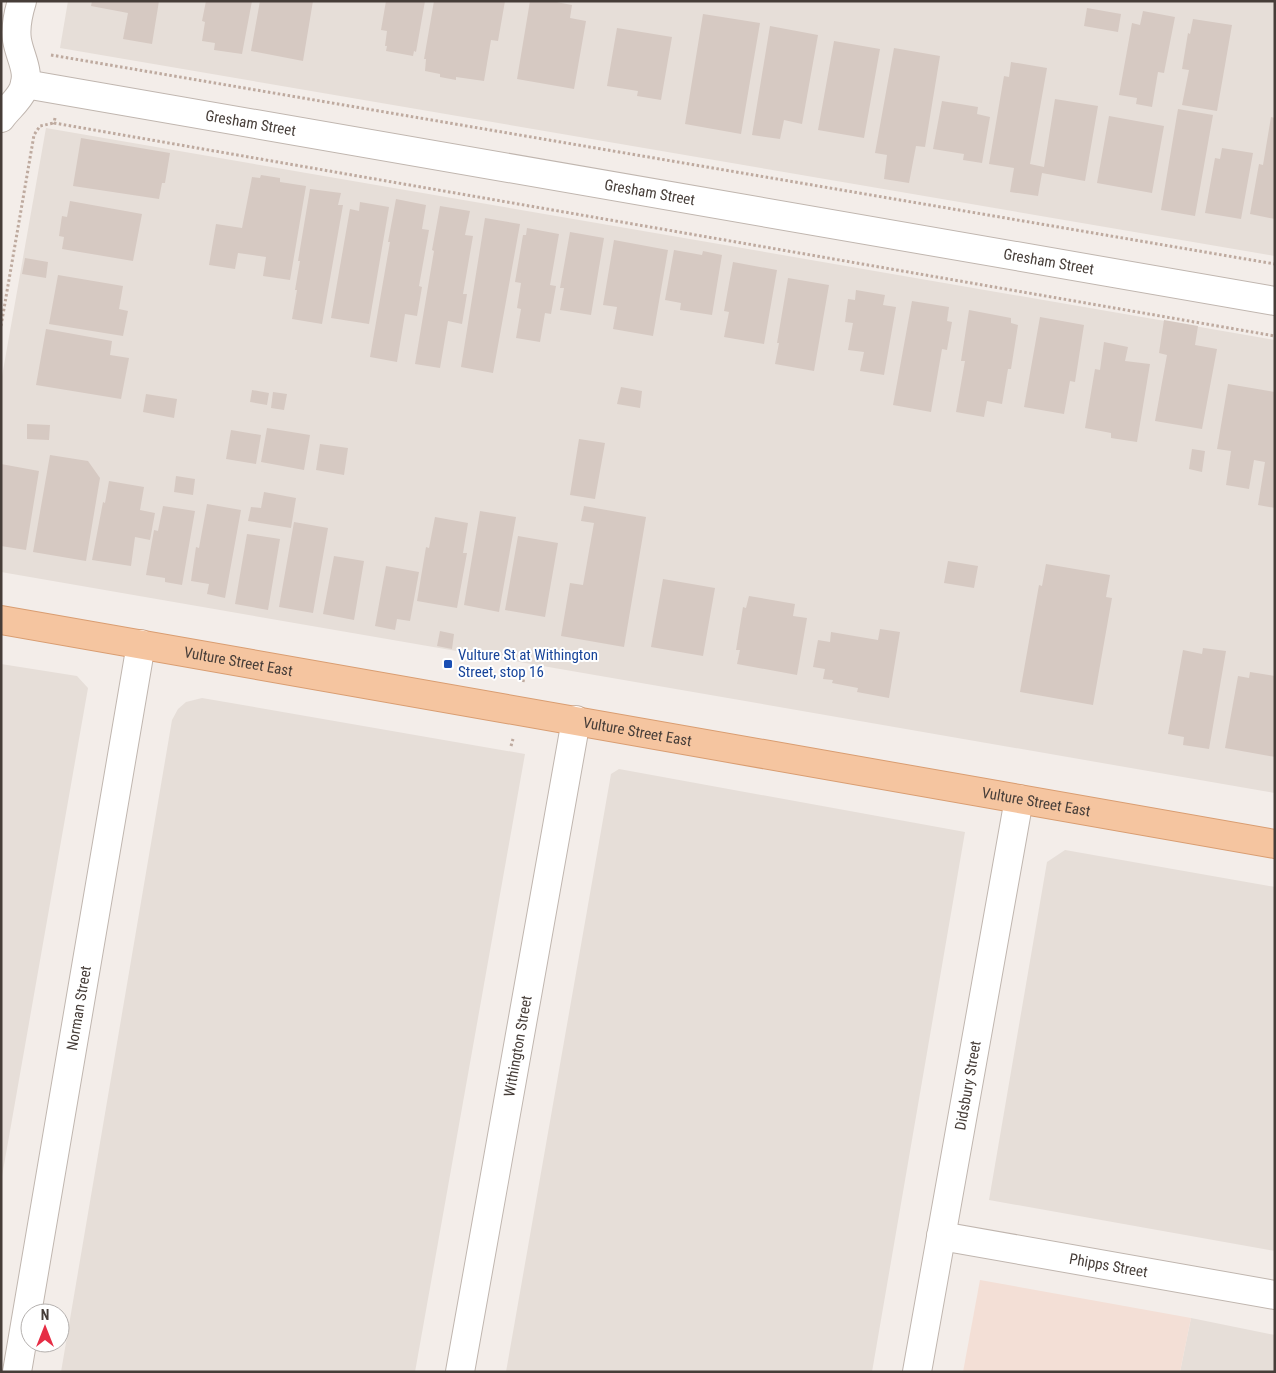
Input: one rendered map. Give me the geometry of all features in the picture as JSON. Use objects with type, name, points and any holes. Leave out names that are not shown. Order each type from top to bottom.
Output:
[{"type":"main road","name":"Vulture Street East","points":[[1,620],[1275,844]]},
{"type":"street","points":[[1,118],[22,92],[25,84],[25,66],[16,29],[22,1]]},
{"type":"street","name":"Gresham Street","points":[[25,84],[1275,301]]},
{"type":"street","name":"Norman Street","points":[[17,1372],[141,644]]},
{"type":"street","name":"Withington Street","points":[[460,1372],[576,720]]},
{"type":"street","name":"Didsbury Street","points":[[917,1372],[1019,799]]},
{"type":"street","name":"Phipps Street","points":[[941,1236],[1275,1295]]},
{"type":"path","points":[[48,54],[1275,264]]},
{"type":"path","points":[[54,123],[56,111]]},
{"type":"path","points":[[1,326],[34,134],[40,126],[54,123],[1275,336]]},
{"type":"path","points":[[523,682],[525,672]]},
{"type":"shaded area","points":[[68,1],[1275,1],[1275,256],[60,48]]},
{"type":"shaded area","points":[[46,128],[1275,340],[1275,793],[1,572],[1,382]]},
{"type":"shaded area","points":[[1,664],[77,676],[88,688],[1,1182]]},
{"type":"shaded area","points":[[202,698],[525,754],[415,1372],[61,1372],[64,1353],[70,1353],[70,1319],[172,720],[178,709],[186,702]]},
{"type":"shaded area","points":[[619,769],[965,832],[872,1372],[506,1372],[611,774]]},
{"type":"shaded area","points":[[1065,850],[1275,887],[1275,1251],[989,1200],[1047,862]]},
{"type":"shaded area","points":[[980,1280],[1191,1318],[1180,1372],[963,1372]]},
{"type":"shaded area","points":[[1191,1318],[1275,1335],[1275,1372],[1180,1372]]},
{"type":"building","points":[[92,1],[159,1],[152,44],[123,39],[128,13],[91,6]]},
{"type":"building","points":[[206,1],[252,1],[242,54],[214,50],[215,43],[202,41],[205,22],[202,21]]},
{"type":"building","points":[[260,1],[313,1],[303,61],[251,51]]},
{"type":"building","points":[[386,1],[425,1],[416,52],[414,51],[413,56],[386,51],[387,31],[381,30]]},
{"type":"building","points":[[434,1],[505,1],[498,41],[491,40],[484,81],[456,77],[456,80],[440,77],[440,74],[425,71],[426,59],[424,59]]},
{"type":"building","points":[[530,1],[551,1],[572,5],[570,18],[586,21],[574,89],[517,79]]},
{"type":"building","points":[[1087,8],[1121,14],[1118,32],[1084,26]]},
{"type":"building","points":[[1143,11],[1175,17],[1164,73],[1158,72],[1152,107],[1136,104],[1137,98],[1119,95],[1132,23],[1140,25]]},
{"type":"building","points":[[703,14],[760,23],[741,134],[685,124]]},
{"type":"building","points":[[1193,19],[1232,25],[1217,111],[1182,105],[1189,70],[1182,69],[1188,33],[1190,34]]},
{"type":"building","points":[[770,26],[818,35],[802,124],[784,120],[780,139],[752,135]]},
{"type":"building","points":[[617,28],[672,37],[661,100],[637,96],[638,91],[607,86]]},
{"type":"building","points":[[834,41],[880,49],[864,138],[818,130]]},
{"type":"building","points":[[894,48],[940,56],[925,147],[916,146],[909,183],[884,179],[887,155],[875,153]]},
{"type":"building","points":[[1011,62],[1047,68],[1030,164],[1044,167],[1055,99],[1098,106],[1085,181],[1042,173],[1038,196],[1010,192],[1014,168],[989,164],[1004,76],[1009,77]]},
{"type":"building","points":[[942,101],[978,107],[977,114],[990,117],[982,163],[963,160],[964,154],[933,149]]},
{"type":"building","points":[[1178,109],[1213,115],[1195,216],[1161,210]]},
{"type":"building","points":[[1109,116],[1164,126],[1152,193],[1097,183]]},
{"type":"building","points":[[1271,117],[1275,118],[1275,219],[1250,214],[1259,164],[1263,165]]},
{"type":"building","points":[[81,138],[170,153],[165,183],[162,183],[159,199],[73,186]]},
{"type":"building","points":[[1222,148],[1253,153],[1241,219],[1205,213],[1215,158],[1220,159]]},
{"type":"building","points":[[261,175],[280,178],[280,182],[306,186],[290,280],[263,276],[266,257],[238,253],[235,269],[209,265],[216,224],[242,228],[252,177],[260,178]]},
{"type":"building","points":[[310,189],[341,193],[338,205],[343,205],[322,324],[292,319],[300,261],[298,261]]},
{"type":"building","points":[[396,199],[426,205],[422,229],[429,230],[419,286],[422,287],[417,316],[405,314],[397,362],[370,357]]},
{"type":"building","points":[[70,201],[142,214],[133,261],[62,249],[64,237],[59,236],[62,216],[67,217]]},
{"type":"building","points":[[360,202],[389,207],[369,324],[331,318],[350,209],[359,211]]},
{"type":"building","points":[[440,206],[470,211],[465,235],[473,236],[463,294],[467,294],[462,324],[448,321],[440,368],[415,364]]},
{"type":"building","points":[[485,218],[520,224],[493,373],[461,367]]},
{"type":"building","points":[[527,228],[559,234],[550,285],[556,286],[551,314],[545,313],[540,342],[516,338],[521,309],[517,308],[521,283],[515,282],[523,235],[526,235]]},
{"type":"building","points":[[570,232],[604,238],[591,315],[560,310],[564,288],[560,288]]},
{"type":"building","points":[[614,240],[668,250],[653,336],[613,329],[617,307],[603,305]]},
{"type":"building","points":[[674,250],[702,255],[703,251],[722,255],[712,315],[680,310],[681,303],[665,300]]},
{"type":"building","points":[[25,258],[48,262],[46,278],[22,274]]},
{"type":"building","points":[[733,262],[777,270],[764,344],[724,337],[729,312],[724,311]]},
{"type":"building","points":[[58,275],[123,286],[119,309],[128,311],[123,336],[49,324]]},
{"type":"building","points":[[788,278],[829,285],[814,371],[775,364]]},
{"type":"building","points":[[856,290],[885,295],[883,305],[896,307],[884,375],[860,371],[864,352],[848,350],[853,323],[845,322],[848,299],[855,300]]},
{"type":"building","points":[[912,301],[949,307],[947,321],[952,322],[947,350],[942,349],[931,412],[893,405]]},
{"type":"building","points":[[969,310],[1011,318],[1011,323],[1018,325],[1011,369],[1008,369],[1002,404],[987,401],[984,417],[956,412],[965,361],[961,361]]},
{"type":"building","points":[[1040,317],[1084,325],[1075,382],[1070,381],[1064,414],[1024,407]]},
{"type":"building","points":[[1164,320],[1198,326],[1195,345],[1217,349],[1202,429],[1155,421],[1167,355],[1159,353]]},
{"type":"building","points":[[46,329],[112,341],[110,355],[129,358],[121,399],[36,385]]},
{"type":"building","points":[[1104,342],[1128,347],[1125,361],[1150,364],[1137,442],[1111,438],[1111,433],[1085,428],[1095,369],[1100,370]]},
{"type":"building","points":[[1228,384],[1275,392],[1275,508],[1258,505],[1265,462],[1254,460],[1249,489],[1226,485],[1231,451],[1217,449]]},
{"type":"building","points":[[621,387],[642,391],[640,408],[617,404]]},
{"type":"building","points":[[252,390],[269,393],[267,405],[250,402]]},
{"type":"building","points":[[273,392],[287,394],[284,410],[271,408]]},
{"type":"building","points":[[146,394],[177,399],[174,418],[143,412]]},
{"type":"building","points":[[27,424],[50,425],[49,440],[27,439]]},
{"type":"building","points":[[267,428],[310,435],[304,470],[261,462]]},
{"type":"building","points":[[231,430],[261,435],[256,464],[226,459]]},
{"type":"building","points":[[579,439],[605,443],[595,499],[570,495]]},
{"type":"building","points":[[320,444],[348,448],[344,475],[316,470]]},
{"type":"building","points":[[1192,449],[1205,451],[1202,472],[1189,469]]},
{"type":"building","points":[[50,455],[88,461],[100,478],[86,561],[33,552]]},
{"type":"building","points":[[1,464],[39,471],[26,550],[1,546]]},
{"type":"building","points":[[176,476],[195,479],[193,495],[174,492]]},
{"type":"building","points":[[109,481],[144,487],[140,510],[155,513],[150,540],[135,537],[131,566],[92,560]]},
{"type":"building","points":[[264,492],[296,498],[291,528],[248,521],[251,507],[261,508]]},
{"type":"building","points":[[207,504],[241,510],[225,598],[207,594],[209,584],[191,581],[196,547],[199,548]]},
{"type":"building","points":[[163,506],[195,511],[182,585],[165,582],[165,578],[146,575],[154,530],[158,531]]},
{"type":"building","points":[[584,506],[646,517],[624,647],[561,636],[570,583],[583,585],[594,523],[581,521]]},
{"type":"building","points":[[480,511],[516,517],[499,612],[464,605]]},
{"type":"building","points":[[435,517],[468,523],[463,553],[467,553],[457,608],[417,601],[426,547],[429,548]]},
{"type":"building","points":[[294,522],[328,528],[313,613],[279,607]]},
{"type":"building","points":[[247,534],[280,539],[268,610],[235,604]]},
{"type":"building","points":[[518,536],[558,543],[545,617],[505,610]]},
{"type":"building","points":[[334,556],[364,561],[354,620],[323,614]]},
{"type":"building","points":[[948,561],[978,566],[974,588],[944,583]]},
{"type":"building","points":[[1046,564],[1110,575],[1106,597],[1112,598],[1093,705],[1020,692],[1039,585],[1042,586]]},
{"type":"building","points":[[386,566],[419,572],[410,621],[397,619],[395,630],[375,626]]},
{"type":"building","points":[[663,579],[715,588],[703,656],[651,647]]},
{"type":"building","points":[[749,596],[795,604],[793,616],[807,618],[797,675],[737,664],[740,650],[736,650],[743,607],[746,608]]},
{"type":"building","points":[[880,629],[900,632],[889,698],[857,692],[858,688],[832,683],[833,680],[823,679],[825,669],[813,667],[818,640],[830,642],[831,632],[878,640]]},
{"type":"building","points":[[440,631],[454,634],[452,649],[437,646]]},
{"type":"building","points":[[1203,648],[1226,651],[1209,749],[1183,745],[1184,737],[1168,734],[1183,650],[1202,654]]},
{"type":"building","points":[[1250,672],[1275,676],[1275,757],[1225,748],[1238,676],[1249,678]]},
{"type":"place","name":"Vulture St at Withington Street, stop 16","points":[[448,664]]}]
